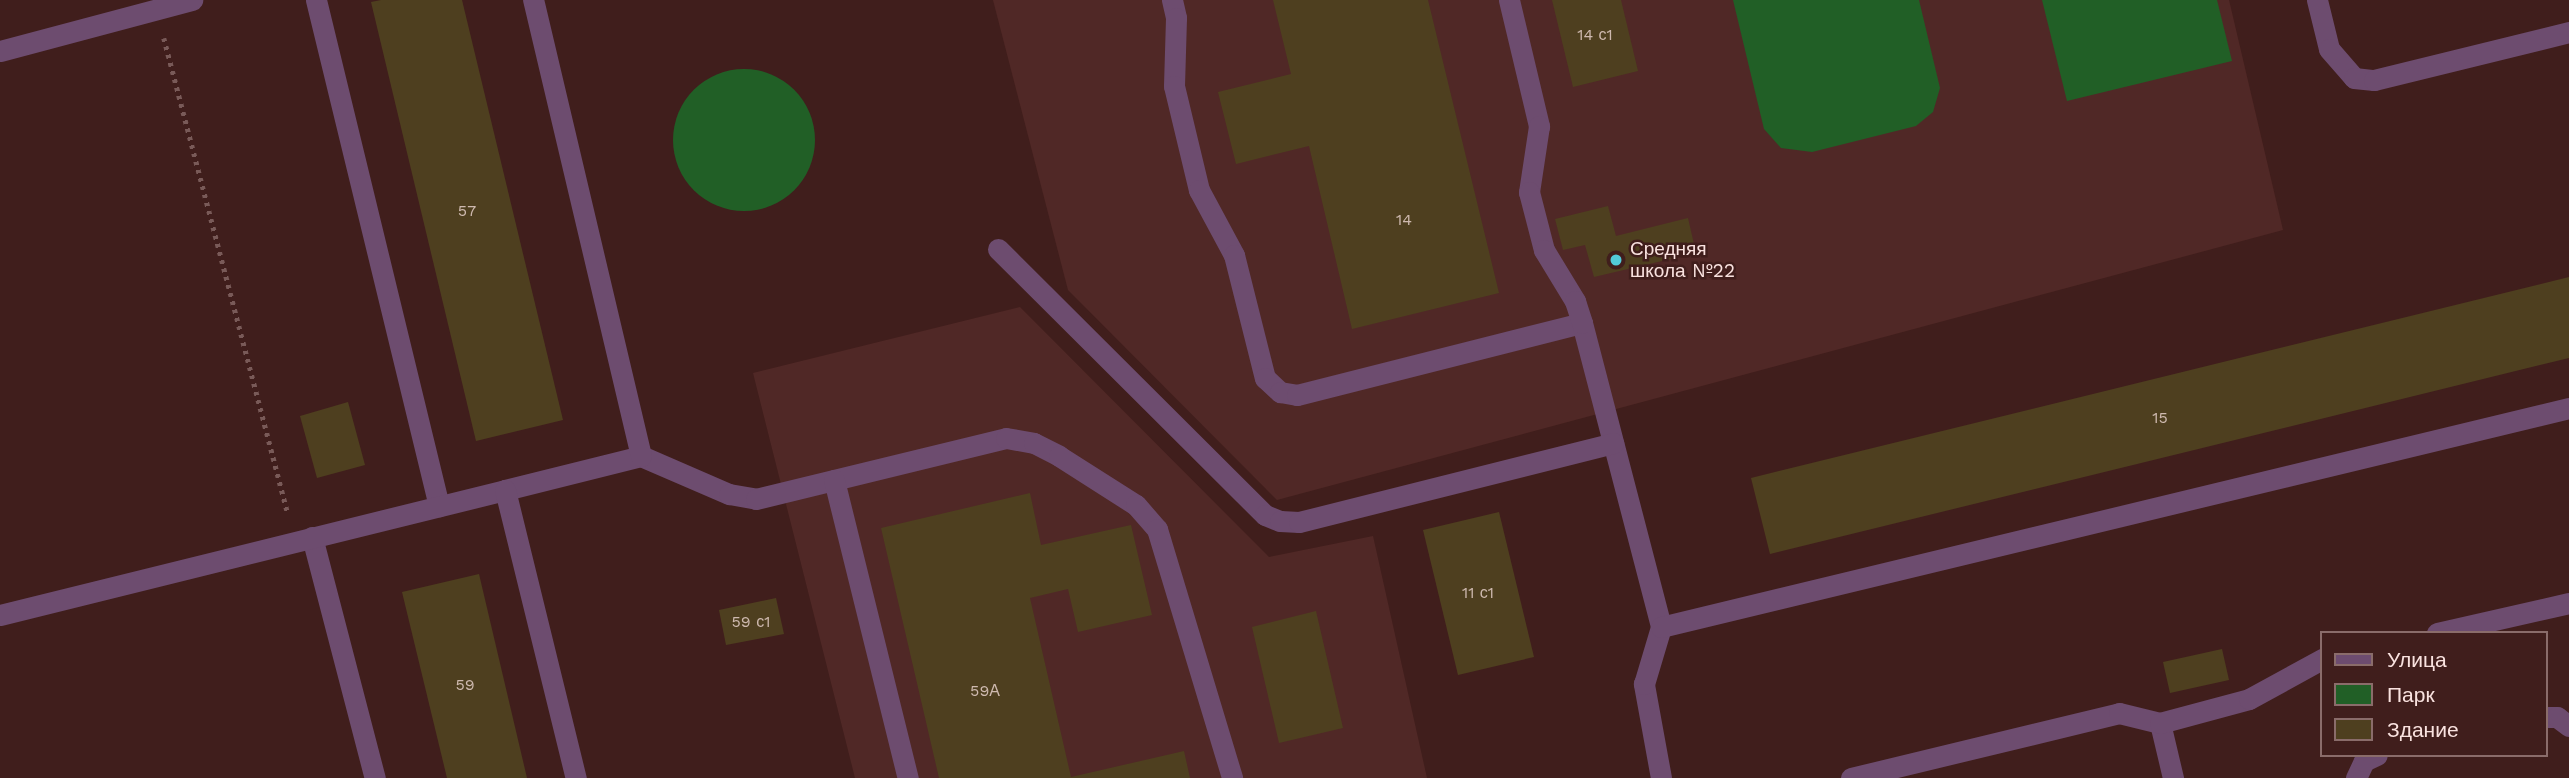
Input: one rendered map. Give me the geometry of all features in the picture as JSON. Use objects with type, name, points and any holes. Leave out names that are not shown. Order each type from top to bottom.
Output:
[{"type":"lane","points":[[0,51],[191,0]]},
{"type":"lane","points":[[316,0],[439,506]]},
{"type":"lane","points":[[533,0],[641,456]]},
{"type":"lane","points":[[1172,0],[1176,18],[1174,86],[1199,190],[1234,255],[1265,378],[1280,392],[1297,395],[1582,323]]},
{"type":"lane","points":[[1509,0],[1539,126],[1529,192],[1544,250],[1575,301],[1582,323],[1661,627],[1644,684],[1661,778]]},
{"type":"lane","points":[[2317,0],[2329,49],[2354,78],[2374,80],[2569,32]]},
{"type":"lane","points":[[998,249],[1265,515],[1280,521],[1299,522],[1613,443]]},
{"type":"lane","points":[[1661,627],[2569,408]]},
{"type":"lane","points":[[0,615],[641,456],[729,494],[756,499],[1006,438],[1034,443],[1059,456],[1136,505],[1157,529],[1232,778]]},
{"type":"lane","points":[[834,480],[908,778]]},
{"type":"lane","points":[[505,490],[576,778]]},
{"type":"lane","points":[[312,537],[375,778]]},
{"type":"lane","points":[[2446,631],[2569,603]]},
{"type":"lane","points":[[1851,778],[2119,713],[2160,723],[2249,699],[2320,660]]},
{"type":"lane","points":[[2548,717],[2557,717],[2569,726]]},
{"type":"lane","points":[[2160,723],[2173,778]]},
{"type":"lane","points":[[2356,778],[2364,761],[2373,757]]},
{"type":"path","points":[[156,9],[283,509],[312,537]]},
{"type":"shaded area","name":"Средняя школа №22","points":[[993,0],[2229,0],[2283,230],[1277,500],[1068,290]]},
{"type":"shaded area","points":[[1020,307],[1269,557],[1373,536],[1427,778],[855,778],[753,373]]},
{"type":"green space","points":[[1733,0],[1919,0],[1940,88],[1933,112],[1916,126],[1812,152],[1781,148],[1764,129]]},
{"type":"green space","points":[[2042,0],[2217,0],[2232,61],[2067,101]]},
{"type":"green space","points":[[744,69],[771,75],[794,90],[809,113],[815,140],[809,167],[794,190],[771,205],[744,211],[717,205],[694,190],[679,167],[673,140],[679,113],[694,90],[717,75]]},
{"type":"building","points":[[462,0],[563,420],[476,441],[371,2]]},
{"type":"building","points":[[1273,0],[1428,0],[1499,293],[1352,329],[1309,146],[1236,164],[1218,92],[1291,74]]},
{"type":"building","points":[[1552,0],[1621,0],[1638,71],[1573,87]]},
{"type":"building","points":[[1608,206],[1616,236],[1688,218],[1696,253],[1594,277],[1585,245],[1563,250],[1555,219]]},
{"type":"building","points":[[2569,277],[2569,358],[1770,554],[1751,478]]},
{"type":"building","points":[[348,402],[365,465],[317,478],[300,416]]},
{"type":"building","points":[[1030,493],[1041,545],[1131,525],[1152,615],[1078,632],[1068,589],[1030,598],[1071,777],[1184,751],[1190,778],[939,778],[881,528]]},
{"type":"building","points":[[1499,512],[1534,657],[1458,675],[1423,530]]},
{"type":"building","points":[[479,574],[527,778],[447,778],[402,592]]},
{"type":"building","points":[[776,598],[784,634],[726,645],[719,610]]},
{"type":"building","points":[[1316,611],[1343,728],[1279,743],[1252,627]]},
{"type":"building","points":[[2222,649],[2229,680],[2170,693],[2163,662]]},
{"type":"place","name":"Средняя школа №22","points":[[1616,260]]}]
